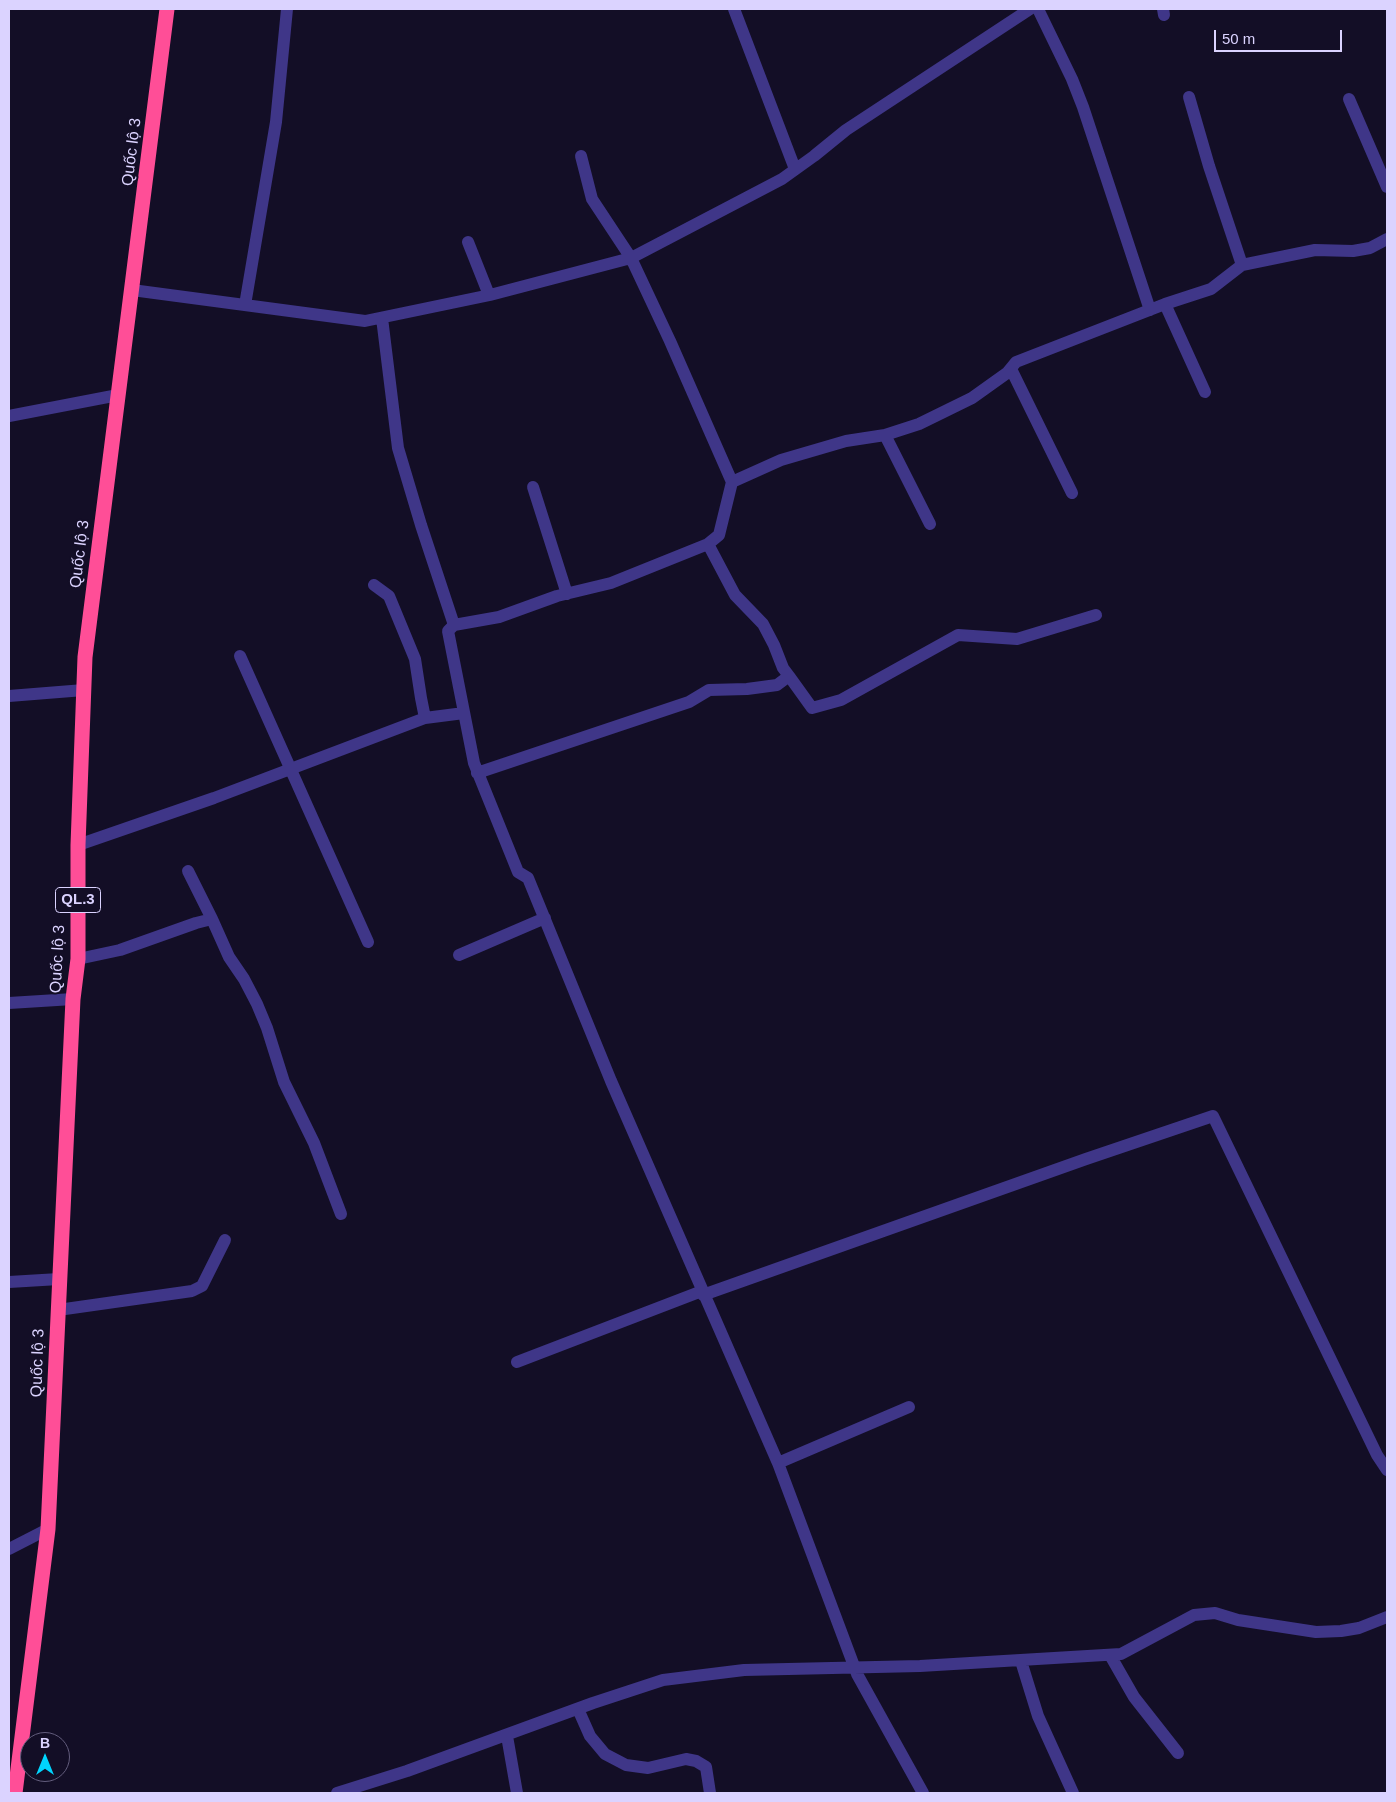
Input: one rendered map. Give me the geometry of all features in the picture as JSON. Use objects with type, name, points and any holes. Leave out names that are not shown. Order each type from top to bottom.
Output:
[{"type":"highway","name":"Quốc lộ 3","points":[[15,1793],[48,1530],[73,999],[78,958],[78,846],[85,657],[167,9]]},
{"type":"street","points":[[245,305],[276,122],[287,9]]},
{"type":"street","points":[[734,9],[795,169]]},
{"type":"street","points":[[132,290],[365,321],[489,295],[631,258],[782,179],[854,124],[1030,9]]},
{"type":"street","points":[[1038,9],[1072,79],[1083,107],[1115,209],[1150,310]]},
{"type":"street","points":[[1189,97],[1208,166],[1242,265]]},
{"type":"street","points":[[1349,99],[1387,188]]},
{"type":"street","points":[[581,156],[592,198],[631,258],[670,340],[732,482],[719,535],[708,544],[611,583],[567,594],[498,617],[454,625],[448,631],[474,763],[518,872],[528,878],[611,1081],[778,1463],[854,1666],[923,1793]]},
{"type":"street","points":[[732,482],[781,460],[846,441],[885,435],[919,424],[972,398],[1007,373],[1016,362],[1165,304],[1212,289],[1242,265],[1315,250],[1353,251],[1370,248],[1387,239]]},
{"type":"street","points":[[468,242],[489,295]]},
{"type":"street","points":[[1165,304],[1205,392]]},
{"type":"street","points":[[382,318],[398,448],[454,625]]},
{"type":"street","points":[[1011,369],[1072,493]]},
{"type":"street","points":[[9,416],[118,395]]},
{"type":"street","points":[[885,435],[930,524]]},
{"type":"street","points":[[533,487],[567,594]]},
{"type":"street","points":[[708,544],[735,595],[763,624],[783,668],[812,708],[841,700],[958,636],[1017,639],[1096,614]]},
{"type":"street","points":[[374,585],[389,596],[415,659],[425,718]]},
{"type":"street","points":[[240,656],[368,942]]},
{"type":"street","points":[[477,773],[689,702],[709,690],[747,689],[777,685],[789,676]]},
{"type":"street","points":[[9,696],[84,690]]},
{"type":"street","points":[[78,846],[425,718],[464,712]]},
{"type":"street","points":[[188,871],[229,957],[244,979],[257,1004],[284,1082],[314,1143],[341,1214]]},
{"type":"street","points":[[459,954],[545,918]]},
{"type":"street","points":[[78,958],[120,950],[212,919]]},
{"type":"street","points":[[9,1003],[73,999]]},
{"type":"street","points":[[517,1362],[703,1293],[1213,1116],[1377,1455],[1387,1470]]},
{"type":"street","points":[[58,1310],[192,1291],[202,1286],[224,1240]]},
{"type":"street","points":[[9,1282],[59,1279]]},
{"type":"street","points":[[778,1463],[908,1407]]},
{"type":"street","points":[[9,1549],[48,1530]]},
{"type":"street","points":[[340,1793],[406,1772],[663,1680],[744,1670],[920,1666],[1121,1654],[1194,1615],[1215,1613],[1238,1620],[1316,1632],[1341,1632],[1360,1628],[1387,1617]]},
{"type":"street","points":[[1110,1655],[1134,1697],[1178,1753]]},
{"type":"street","points":[[1021,1661],[1038,1716],[1073,1793]]},
{"type":"street","points":[[578,1709],[590,1736],[604,1754],[626,1765],[648,1768],[686,1759],[696,1761],[706,1767],[710,1793]]},
{"type":"street","points":[[507,1736],[517,1793]]}]
